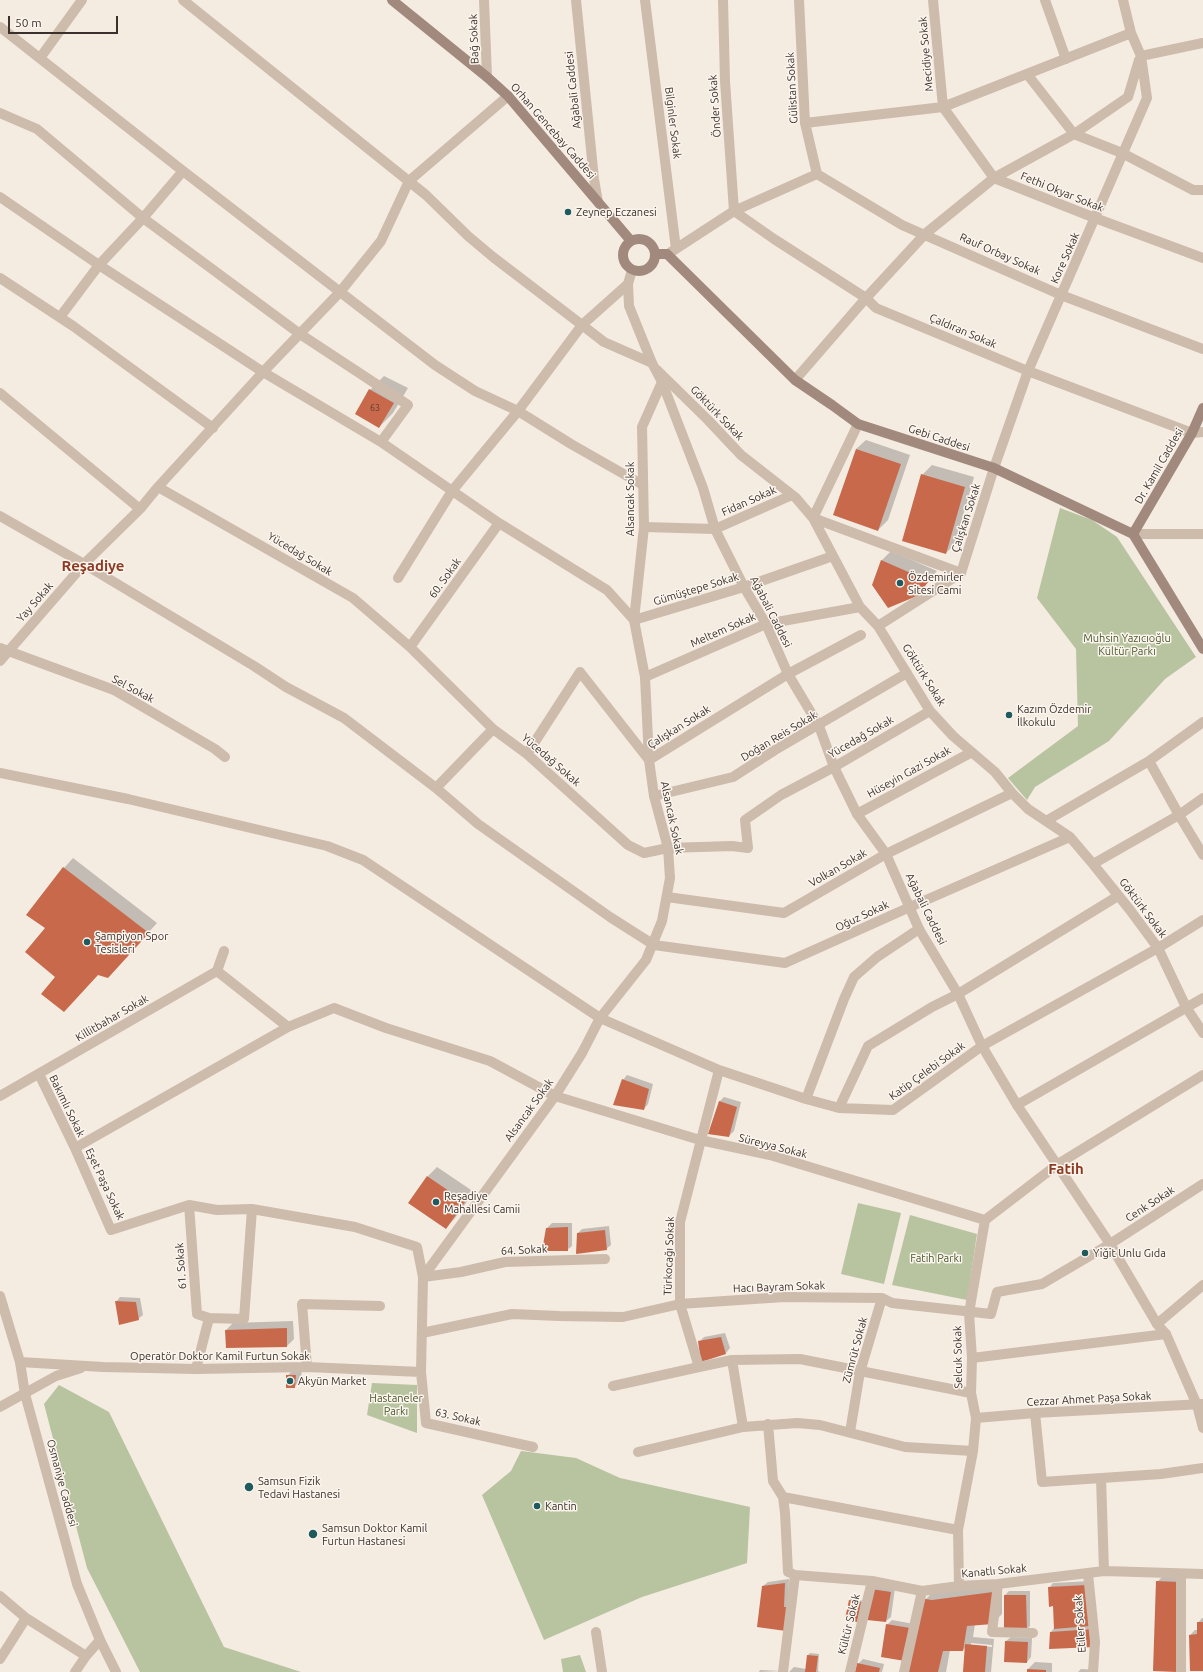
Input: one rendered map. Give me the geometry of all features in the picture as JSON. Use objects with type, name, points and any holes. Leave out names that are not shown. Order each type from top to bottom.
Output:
[{"type":"main road","name":"Orhan Gencebay Caddesi","points":[[392,0],[487,77],[508,96],[631,241]]},
{"type":"main road","points":[[639,238],[647,240],[653,246],[656,254],[652,265],[643,271],[632,270],[625,264],[623,256],[625,247],[631,241],[639,238]]},
{"type":"main road","points":[[656,254],[672,252]]},
{"type":"main road","name":"Gebi Caddesi","points":[[672,252],[795,380],[858,424],[994,468],[1133,534]]},
{"type":"main road","name":"Dr. Kamil Caddesi","points":[[1133,534],[1192,433],[1203,408]]},
{"type":"main road","points":[[1133,534],[1203,649]]},
{"type":"street","points":[[40,58],[82,0]]},
{"type":"street","points":[[183,0],[409,181],[493,257],[604,342],[653,365]]},
{"type":"street","name":"Bağ Sokak","points":[[484,0],[487,77]]},
{"type":"street","name":"Ağabali Caddesi","points":[[576,0],[594,179],[598,202]]},
{"type":"street","name":"Bilginler Sokak","points":[[645,0],[672,252]]},
{"type":"street","name":"Önder Sokak","points":[[723,0],[725,81],[734,211]]},
{"type":"street","name":"Gülistan Sokak","points":[[799,0],[805,123],[817,174]]},
{"type":"street","name":"Mecidiye Sokak","points":[[933,0],[943,107]]},
{"type":"street","points":[[1045,0],[1066,59]]},
{"type":"street","points":[[805,123],[943,107],[1131,34],[1123,0]]},
{"type":"street","points":[[0,27],[183,171],[435,364],[475,391],[518,411],[571,444],[643,485]]},
{"type":"street","name":"Kore Sokak","points":[[994,468],[1028,371],[1147,98],[1141,56],[1131,34]]},
{"type":"street","points":[[795,380],[866,298],[925,234],[994,178],[1074,134],[1128,97],[1141,56],[1203,42]]},
{"type":"street","points":[[1027,74],[1074,134],[1122,153],[1193,190],[1203,190]]},
{"type":"street","points":[[409,181],[508,96]]},
{"type":"street","points":[[943,107],[994,178]]},
{"type":"street","points":[[0,113],[37,129],[143,218],[300,334],[408,405],[381,442]]},
{"type":"street","points":[[60,317],[98,265],[143,218],[183,171]]},
{"type":"street","points":[[672,252],[734,211],[817,174]]},
{"type":"street","name":"Rauf Orbay Sokak","points":[[817,174],[902,225],[1061,295],[1203,349]]},
{"type":"street","name":"Fethi Okyar Sokak","points":[[994,178],[1095,218],[1203,258]]},
{"type":"street","name":"Yay Sokak","points":[[0,661],[4,650],[84,564],[140,509],[158,487],[263,372],[340,292],[381,241],[409,181]]},
{"type":"street","points":[[0,197],[98,265],[263,372],[381,442],[499,523],[607,590],[634,620]]},
{"type":"street","name":"Çaldıran Sokak","points":[[734,211],[774,239],[866,298],[876,308],[1028,371],[1192,433],[1203,432]]},
{"type":"street","points":[[632,270],[628,284],[629,306],[653,365],[662,382]]},
{"type":"street","points":[[0,278],[60,317],[213,428]]},
{"type":"street","points":[[398,578],[452,491],[518,411],[582,325],[628,284]]},
{"type":"street","name":"Göktürk Sokak","points":[[653,365],[741,455],[792,495],[813,518],[860,607],[878,626],[930,711],[953,736],[995,772],[1012,793],[1028,809],[1070,837],[1093,864],[1158,948],[1186,1007],[1203,1033]]},
{"type":"street","name":"Ağabali Caddesi","points":[[662,382],[703,488],[715,529],[744,587],[766,624],[788,674],[819,726],[834,767],[857,814],[886,854],[919,929],[958,994],[982,1046],[1017,1105],[1058,1164],[1110,1244],[1157,1324],[1166,1334],[1200,1405],[1203,1428]]},
{"type":"street","name":"Alsancak Sokak","points":[[423,1277],[555,1096],[582,1053],[600,1018],[646,960],[654,944],[662,921],[670,878],[668,848],[654,796],[649,760],[645,677],[634,620],[644,527],[642,427],[662,382]]},
{"type":"street","points":[[0,392],[140,509]]},
{"type":"street","points":[[858,424],[813,518],[961,573]]},
{"type":"street","name":"Çalışkan Sokak","points":[[961,573],[994,468]]},
{"type":"street","name":"Yücedağ Sokak","points":[[158,487],[353,598],[410,647],[494,729],[527,754],[628,845],[644,853],[668,848],[732,846],[748,848],[745,820],[781,795],[834,767],[930,711]]},
{"type":"street","name":"Fidan Sokak","points":[[715,529],[792,495]]},
{"type":"street","points":[[0,516],[84,564],[254,666],[286,687],[344,718],[436,788],[478,824],[610,917],[654,944]]},
{"type":"street","name":"60. Sokak","points":[[410,647],[499,523]]},
{"type":"street","points":[[644,527],[715,529]]},
{"type":"street","points":[[1133,534],[1203,534]]},
{"type":"street","name":"Gümüştepe Sokak","points":[[634,620],[744,587],[832,556]]},
{"type":"street","points":[[878,626],[961,573]]},
{"type":"street","name":"Meltem Sokak","points":[[645,677],[766,624],[860,607]]},
{"type":"street","name":"Çalışkan Sokak","points":[[527,754],[580,672],[649,760],[788,674],[861,635]]},
{"type":"street","name":"Sel Sokak","points":[[4,650],[114,690],[215,749],[225,757]]},
{"type":"street","name":"Doğan Reis Sokak","points":[[654,796],[734,777],[775,750],[819,726],[907,673]]},
{"type":"street","points":[[1046,821],[1149,761],[1203,722]]},
{"type":"street","points":[[436,788],[494,729]]},
{"type":"street","name":"Hüseyin Gazi Sokak","points":[[857,814],[972,752]]},
{"type":"street","points":[[1149,761],[1203,855]]},
{"type":"street","name":"Katip Çelebi Sokak","points":[[0,773],[128,799],[327,846],[363,860],[600,1018],[719,1070],[806,1099],[839,1108],[893,1110],[982,1046],[1158,948],[1203,920]]},
{"type":"street","name":"Volkan Sokak","points":[[666,897],[784,913],[886,854],[1012,793]]},
{"type":"street","points":[[1093,864],[1179,815],[1203,798]]},
{"type":"street","name":"Oğuz Sokak","points":[[654,944],[785,963],[1070,837]]},
{"type":"street","points":[[839,1108],[868,1046],[932,1007],[958,994],[1118,896]]},
{"type":"street","points":[[806,1099],[844,999],[854,977],[877,958],[919,929]]},
{"type":"street","points":[[224,951],[217,971],[288,1027]]},
{"type":"street","name":"Killitbahar Sokak","points":[[0,1096],[217,971]]},
{"type":"street","points":[[1017,1105],[1203,998]]},
{"type":"street","name":"Eşet Paşa Sokak","points":[[423,1277],[417,1248],[355,1226],[252,1209],[217,1210],[189,1205],[111,1230],[74,1148],[288,1027],[334,1008],[386,1028],[490,1061],[555,1096]]},
{"type":"street","name":"Türkocağı Sokak","points":[[699,1367],[680,1304],[680,1222],[719,1070]]},
{"type":"street","name":"Bakımlı Sokak","points":[[38,1074],[74,1148]]},
{"type":"street","points":[[985,1220],[1058,1164],[1203,1075]]},
{"type":"street","name":"Süreyya Sokak","points":[[555,1096],[700,1140],[770,1155],[985,1220]]},
{"type":"street","name":"Cenk Sokak","points":[[1110,1244],[1203,1184]]},
{"type":"street","name":"61. Sokak","points":[[189,1205],[197,1314],[209,1318]]},
{"type":"street","points":[[196,1369],[209,1318],[244,1319],[252,1209]]},
{"type":"street","name":"Selcuk Sokak","points":[[959,1586],[958,1530],[973,1451],[976,1418],[970,1393],[972,1358],[969,1313],[985,1220]]},
{"type":"street","name":"Hacı Bayram Sokak","points":[[422,1333],[512,1314],[623,1317],[680,1304],[784,1297],[882,1298],[892,1303],[969,1313],[991,1314],[997,1292],[1042,1284],[1110,1244]]},
{"type":"street","name":"64. Sokak","points":[[423,1277],[461,1272],[505,1262],[604,1259]]},
{"type":"street","points":[[421,1372],[423,1277]]},
{"type":"street","points":[[1157,1324],[1203,1285]]},
{"type":"street","name":"Osmaniye Caddesi","points":[[0,1296],[20,1362],[25,1394],[77,1584],[100,1640],[116,1672]]},
{"type":"street","name":"Zümrüt Sokak","points":[[850,1432],[860,1372],[882,1298]]},
{"type":"street","points":[[307,1367],[302,1304],[380,1306]]},
{"type":"street","points":[[972,1358],[1166,1334]]},
{"type":"street","points":[[613,1386],[732,1360],[800,1359],[970,1393]]},
{"type":"street","points":[[732,1360],[743,1427]]},
{"type":"street","name":"Operatör Doktor Kamil Furtun Sokak","points":[[20,1362],[86,1366],[196,1369],[307,1367],[421,1372]]},
{"type":"street","points":[[0,1406],[25,1394],[56,1376],[86,1366]]},
{"type":"street","name":"63. Sokak","points":[[421,1372],[426,1423],[533,1447]]},
{"type":"street","name":"Cezzar Ahmet Paşa Sokak","points":[[976,1418],[1035,1413],[1200,1405]]},
{"type":"street","points":[[1035,1413],[1042,1482],[1161,1474],[1203,1468]]},
{"type":"street","points":[[638,1452],[743,1427],[797,1423],[820,1425],[905,1447],[973,1451]]},
{"type":"street","points":[[768,1424],[773,1481],[783,1497],[791,1574],[783,1672]]},
{"type":"street","points":[[1101,1478],[1104,1571]]},
{"type":"street","points":[[783,1497],[958,1530]]},
{"type":"street","name":"Kanatlı Sokak","points":[[791,1574],[872,1581],[922,1590],[998,1584],[1104,1571],[1203,1574]]},
{"type":"street","name":"Etiler Sokak","points":[[1088,1574],[1095,1642],[1093,1672]]},
{"type":"street","points":[[1181,1672],[1182,1574]]},
{"type":"street","name":"Kültür Sokak","points":[[850,1672],[872,1581]]},
{"type":"street","points":[[998,1584],[992,1632],[1033,1633]]},
{"type":"street","points":[[904,1672],[922,1590]]},
{"type":"street","points":[[0,1596],[26,1618],[86,1656]]},
{"type":"street","points":[[0,1659],[26,1618]]},
{"type":"street","points":[[596,1632],[602,1672]]},
{"type":"street","points":[[75,1672],[100,1640]]},
{"type":"green space","name":"Muhsin Yazıcıoğlu Kültür Parkı","points":[[1060,508],[1092,520],[1117,537],[1196,657],[1165,679],[1109,741],[1035,787],[1027,800],[1008,778],[1078,726],[1076,649],[1037,598]]},
{"type":"green space","points":[[858,1203],[901,1213],[884,1284],[841,1274]]},
{"type":"green space","name":"Fatih Parkı","points":[[910,1215],[977,1234],[967,1300],[892,1285]]},
{"type":"green space","name":"Hastaneler Parkı","points":[[372,1383],[417,1385],[417,1433],[367,1415]]},
{"type":"green space","points":[[59,1385],[109,1412],[224,1647],[301,1672],[140,1672],[87,1568],[44,1404]]},
{"type":"green space","points":[[521,1451],[576,1458],[620,1478],[750,1507],[747,1563],[642,1597],[544,1640],[482,1495],[511,1471]]},
{"type":"green space","points":[[580,1655],[586,1672],[563,1672],[561,1659]]},
{"type":"building","points":[[369,389],[394,403],[379,428],[355,414]]},
{"type":"building","points":[[856,449],[901,464],[878,531],[833,515]]},
{"type":"building","points":[[921,474],[965,487],[946,554],[902,541]]},
{"type":"building","name":"Özdemirler Sitesi Cami","points":[[881,560],[929,581],[917,596],[888,608],[872,585]]},
{"type":"building","name":"Şampiyon Spor Tesisleri","points":[[63,867],[149,933],[108,978],[98,975],[64,1012],[41,994],[55,977],[25,952],[45,928],[26,915]]},
{"type":"building","points":[[622,1079],[649,1089],[644,1110],[613,1105]]},
{"type":"building","points":[[719,1101],[737,1107],[729,1137],[708,1134]]},
{"type":"building","name":"Reşadiye Mahallesi Camii","points":[[427,1176],[465,1202],[446,1229],[408,1203]]},
{"type":"building","points":[[568,1227],[568,1251],[542,1251],[546,1228]]},
{"type":"building","points":[[605,1230],[607,1250],[576,1254],[577,1233]]},
{"type":"building","points":[[115,1301],[136,1302],[139,1320],[119,1325]]},
{"type":"building","points":[[287,1328],[287,1347],[226,1348],[225,1330]]},
{"type":"building","points":[[721,1337],[726,1354],[701,1362],[698,1341]]},
{"type":"building","name":"Akyün Market","points":[[286,1375],[296,1375],[295,1388],[286,1388]]},
{"type":"building","points":[[1156,1581],[1180,1582],[1177,1672],[1153,1671]]},
{"type":"building","points":[[785,1583],[784,1607],[788,1607],[786,1631],[757,1627],[762,1586]]},
{"type":"building","points":[[1087,1585],[1090,1626],[1054,1629],[1053,1606],[1049,1607],[1048,1587]]},
{"type":"building","points":[[871,1589],[891,1592],[886,1622],[867,1620]]},
{"type":"building","points":[[993,1592],[993,1624],[967,1626],[963,1651],[943,1651],[938,1672],[907,1672],[925,1599],[932,1600]]},
{"type":"building","points":[[1004,1595],[1026,1595],[1027,1630],[1004,1632]]},
{"type":"building","points":[[849,1600],[861,1602],[857,1622],[845,1619]]},
{"type":"building","points":[[1197,1622],[1203,1622],[1203,1671],[1190,1671],[1189,1635],[1197,1634]]},
{"type":"building","points":[[886,1624],[910,1628],[905,1661],[881,1657]]},
{"type":"building","points":[[1094,1629],[1095,1647],[1049,1649],[1050,1632]]},
{"type":"building","points":[[1005,1641],[1028,1642],[1027,1663],[1004,1662]]},
{"type":"building","points":[[965,1644],[987,1646],[985,1672],[963,1672]]},
{"type":"building","points":[[807,1655],[818,1656],[816,1672],[805,1672]]},
{"type":"building","points":[[857,1663],[880,1668],[879,1672],[855,1672]]},
{"type":"building","points":[[1027,1669],[1046,1670],[1046,1672],[1027,1672]]},
{"type":"place","name":"Zeynep Eczanesi","points":[[568,212]]},
{"type":"place","name":"Özdemirler Sitesi Cami","points":[[900,583]]},
{"type":"place","name":"Kazım Özdemir İlkokulu","points":[[1009,715]]},
{"type":"place","name":"Şampiyon Spor Tesisleri","points":[[87,942]]},
{"type":"place","name":"Reşadiye Mahallesi Camii","points":[[436,1202]]},
{"type":"place","name":"Yiğit Unlu Gıda","points":[[1085,1253]]},
{"type":"place","name":"Akyün Market","points":[[290,1381]]},
{"type":"place","name":"Samsun Fizik Tedavi Hastanesi","points":[[249,1487]]},
{"type":"place","name":"Kantin","points":[[537,1506]]},
{"type":"place","name":"Samsun Doktor Kamil Furtun Hastanesi","points":[[313,1534]]},
{"type":"district","name":"Reşadiye","points":[[93,566]]},
{"type":"district","name":"Fatih","points":[[1066,1169]]}]
